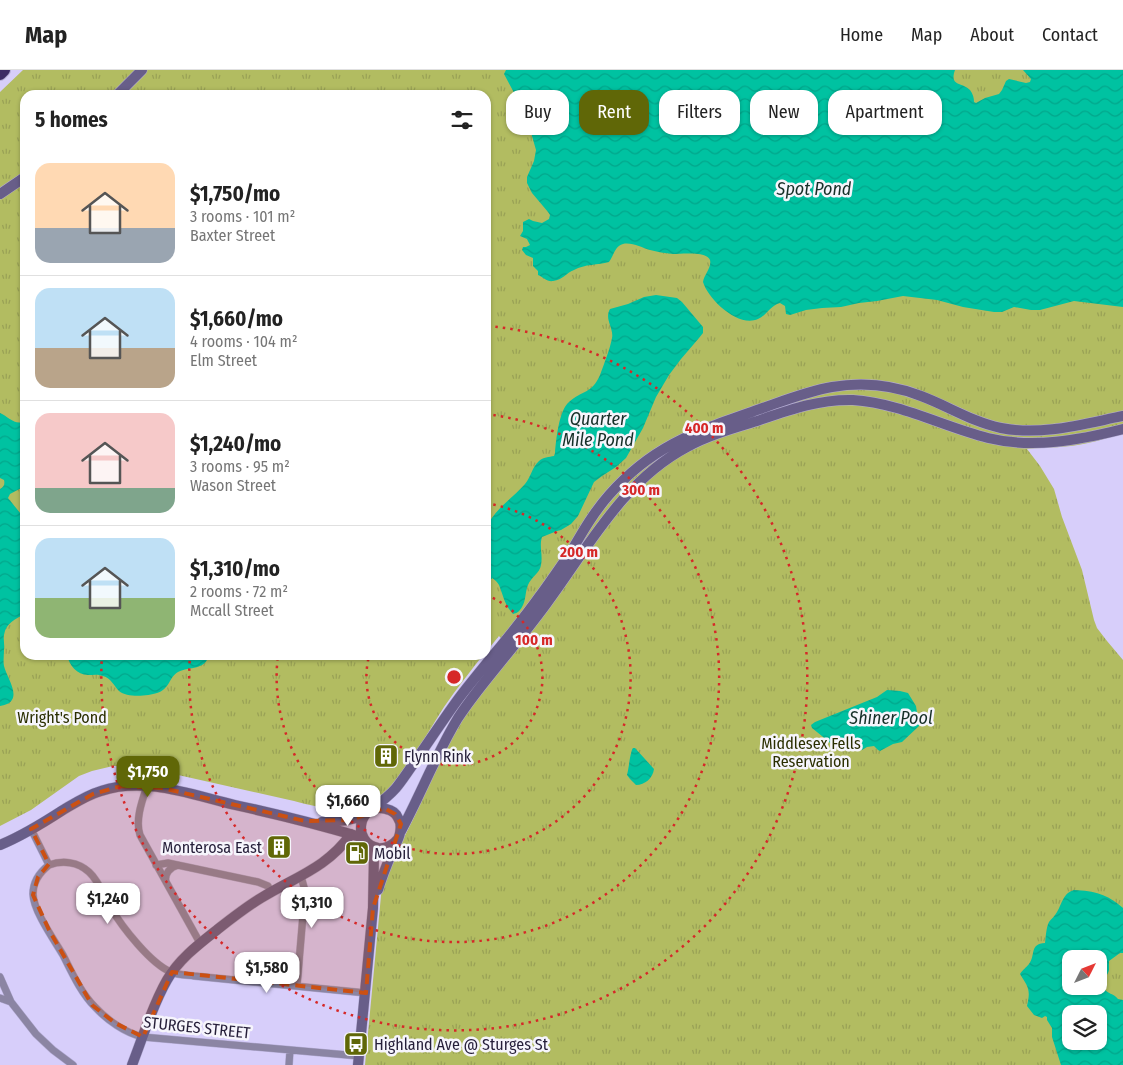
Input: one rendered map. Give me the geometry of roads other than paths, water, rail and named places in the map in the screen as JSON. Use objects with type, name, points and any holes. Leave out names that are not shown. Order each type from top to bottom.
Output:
[{"type":"highway","points":[[0,74],[4,70]]},
{"type":"main road","points":[[122,90],[142,70]]},
{"type":"main road","points":[[0,194],[20,180]]},
{"type":"main road","points":[[0,845],[98,792],[122,786],[147,786],[170,789],[305,821],[351,834],[378,848],[386,848],[394,844],[460,715],[520,630],[603,502],[626,477],[647,459],[668,446],[696,432],[804,394],[831,387],[858,384],[892,387],[921,396],[981,422],[1001,428],[1025,431],[1059,429],[1123,416]]},
{"type":"main road","points":[[831,387],[833,401]]},
{"type":"main road","points":[[358,1061],[373,908],[374,855],[361,831],[361,826],[368,812],[396,787],[460,697],[520,630],[547,604],[610,513],[656,467],[680,451],[712,436],[795,408],[833,401],[854,400],[880,404],[988,438],[1010,442],[1040,444],[1073,440],[1123,429]]},
{"type":"main road","points":[[935,422],[942,405]]},
{"type":"main road","points":[[305,821],[334,822],[351,820],[378,808],[390,810],[398,818],[400,824],[399,835],[381,880],[373,908]]},
{"type":"main road","points":[[132,1065],[167,981],[172,972],[187,955],[236,915],[271,892],[327,860],[351,834]]},
{"type":"street","points":[[147,786],[138,830],[200,943]]},
{"type":"street","points":[[31,829],[49,865],[61,862],[71,863],[88,871],[131,936],[161,966],[172,972],[194,976],[366,993]]},
{"type":"street","points":[[156,865],[164,863],[180,865],[263,883],[268,886],[271,892]]},
{"type":"street","name":"STURGES STREET","points":[[49,865],[38,877],[33,891],[35,903],[48,930],[92,1005],[122,1028],[143,1037],[290,1050],[358,1061]]},
{"type":"street","points":[[168,885],[166,878],[168,871],[174,866],[180,865]]},
{"type":"street","points":[[296,986],[305,891],[301,876]]},
{"type":"street","points":[[0,977],[11,1002],[36,1034],[73,1065]]},
{"type":"street","points":[[0,998],[11,1002]]},
{"type":"street","points":[[289,1065],[290,1050]]},
{"type":"water","name":"Spot Pond","points":[[506,70],[955,70],[955,82],[970,90],[976,103],[999,94],[1009,79],[1026,83],[1030,82],[1031,79],[1023,70],[1123,70],[1123,307],[1074,301],[1040,310],[1014,307],[1002,312],[994,312],[937,300],[903,296],[841,307],[806,310],[790,315],[786,314],[785,306],[780,303],[758,319],[750,321],[733,316],[717,304],[706,289],[703,282],[710,265],[708,257],[699,254],[661,252],[633,244],[623,244],[618,247],[609,262],[578,268],[562,278],[551,281],[547,280],[538,275],[538,271],[533,266],[533,258],[526,255],[522,250],[523,247],[530,245],[527,239],[520,236],[523,231],[523,222],[529,219],[542,223],[549,219],[550,215],[532,193],[527,183],[527,177],[534,161],[536,150],[532,135],[569,135],[569,90],[513,90],[504,74]]},
{"type":"water","name":"Quarter Mile Pond","points":[[656,295],[677,298],[703,327],[703,333],[669,375],[626,458],[594,482],[578,516],[571,524],[542,537],[540,568],[528,585],[522,607],[513,614],[506,604],[499,585],[491,577],[491,519],[525,484],[537,463],[546,457],[554,456],[559,426],[566,406],[574,398],[594,386],[597,381],[612,338],[608,316],[610,309],[644,297]]},
{"type":"water","name":"Wright's Pond","points":[[0,413],[15,422],[20,422],[20,489],[10,494],[8,498],[20,513],[20,617],[12,622],[5,631],[4,664],[13,689],[13,695],[12,700],[8,704],[0,706],[0,489],[3,486],[4,480],[0,478]]},
{"type":"water","name":"Wright's Pond","points":[[69,660],[207,660],[201,666],[175,674],[161,691],[143,696],[127,695],[119,691],[106,677],[84,675],[77,671]]},
{"type":"water","name":"Shiner Pool","points":[[887,690],[908,693],[916,706],[919,726],[902,742],[893,744],[880,751],[874,746],[852,751],[845,746],[833,745],[812,728],[811,725],[815,722],[877,697]]},
{"type":"water","points":[[633,748],[654,769],[650,778],[639,785],[636,785],[627,775]]},
{"type":"water","points":[[1074,890],[1095,892],[1112,899],[1123,908],[1123,953],[1109,961],[1108,972],[1108,950],[1062,950],[1062,995],[1108,995],[1108,992],[1123,1000],[1123,1065],[1061,1065],[1052,1037],[1052,1028],[1047,1017],[1042,1018],[1034,1015],[1027,1006],[1028,989],[1020,974],[1031,961],[1037,945],[1045,943],[1049,922],[1067,894]]},
{"type":"place","name":"Flynn Rink","points":[[386,756]]},
{"type":"place","name":"Monterosa East","points":[[279,847]]},
{"type":"place","name":"Mobil","points":[[357,853]]},
{"type":"place","name":"Highland Ave @ Sturges St","points":[[356,1044]]},
{"type":"park label","name":"Middlesex Fells Reservation","points":[[811,752]]}]
